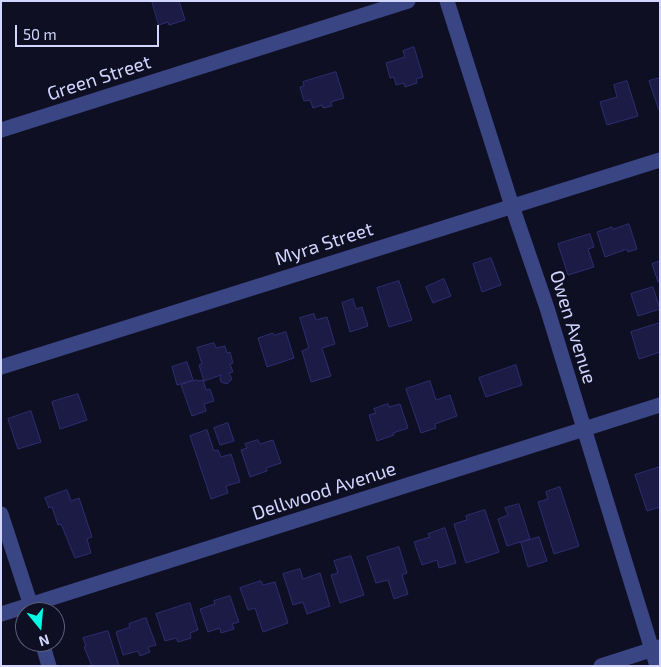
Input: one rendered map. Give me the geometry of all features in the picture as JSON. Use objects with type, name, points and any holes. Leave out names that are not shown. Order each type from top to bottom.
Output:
[{"type":"street","name":"Green Street","points":[[1,130],[408,1]]},
{"type":"street","name":"Owen Avenue","points":[[447,1],[512,206],[548,308],[584,429],[656,649],[657,666]]},
{"type":"street","name":"Myra Street","points":[[1,367],[660,160]]},
{"type":"street","name":"Dellwood Avenue","points":[[53,602],[660,405]]},
{"type":"street","points":[[1,514],[30,602]]},
{"type":"street","name":"Dellwood Avenue","points":[[1,614],[15,612]]},
{"type":"street","points":[[601,666],[656,649]]},
{"type":"street","points":[[45,652],[49,666]]},
{"type":"building","points":[[152,1],[179,1],[185,20],[169,25],[168,22],[159,25]]},
{"type":"building","points":[[414,47],[423,77],[416,79],[417,83],[405,87],[404,83],[396,85],[394,77],[390,78],[386,63],[405,57],[403,51]]},
{"type":"building","points":[[336,72],[344,98],[331,102],[332,106],[323,108],[322,105],[313,108],[310,100],[304,101],[300,87],[304,86],[303,82]]},
{"type":"building","points":[[660,78],[660,113],[649,81]]},
{"type":"building","points":[[627,81],[638,116],[607,125],[600,102],[617,97],[614,85]]},
{"type":"building","points":[[629,224],[637,249],[628,252],[627,249],[605,257],[597,232]]},
{"type":"building","points":[[590,234],[594,247],[588,249],[594,267],[568,275],[558,244]]},
{"type":"building","points":[[491,258],[501,285],[482,292],[473,264]]},
{"type":"building","points":[[660,261],[660,282],[658,282],[652,264]]},
{"type":"building","points":[[444,279],[451,296],[433,303],[426,287]]},
{"type":"building","points":[[399,281],[412,320],[389,327],[377,288]]},
{"type":"building","points":[[653,287],[660,309],[638,316],[631,294]]},
{"type":"building","points":[[353,299],[356,309],[362,307],[368,326],[350,332],[342,303]]},
{"type":"building","points":[[314,314],[316,320],[327,317],[335,344],[322,348],[331,376],[311,382],[302,351],[309,348],[300,318]]},
{"type":"building","points":[[660,323],[660,352],[639,359],[631,332]]},
{"type":"building","points":[[286,332],[294,358],[267,367],[258,338],[273,333],[274,335]]},
{"type":"building","points":[[214,343],[216,348],[225,346],[227,353],[230,352],[233,363],[230,364],[233,372],[229,373],[232,379],[227,384],[221,382],[221,375],[204,381],[199,365],[202,364],[197,348]]},
{"type":"building","points":[[187,362],[193,380],[177,385],[172,367]]},
{"type":"building","points":[[516,365],[522,385],[486,397],[479,378]]},
{"type":"building","points":[[203,380],[206,390],[210,389],[214,401],[204,404],[206,411],[192,416],[181,385]]},
{"type":"building","points":[[430,381],[436,400],[450,395],[457,416],[435,424],[436,428],[421,433],[406,389]]},
{"type":"building","points":[[78,394],[87,420],[60,429],[52,402]]},
{"type":"building","points":[[388,404],[389,407],[400,404],[408,428],[377,441],[369,415],[376,413],[374,409]]},
{"type":"building","points":[[31,411],[41,442],[18,449],[8,419]]},
{"type":"building","points":[[228,423],[234,441],[220,445],[214,428]]},
{"type":"building","points":[[207,430],[214,451],[218,450],[221,457],[231,454],[240,482],[226,486],[228,493],[211,499],[190,436]]},
{"type":"building","points":[[258,440],[260,444],[273,440],[281,463],[266,468],[267,471],[250,477],[241,450],[247,448],[245,444]]},
{"type":"building","points":[[660,467],[660,507],[647,511],[635,475]]},
{"type":"building","points":[[560,487],[579,546],[554,554],[538,502],[548,499],[546,492]]},
{"type":"building","points":[[67,490],[71,501],[79,498],[92,537],[87,539],[91,553],[75,558],[61,524],[58,525],[52,507],[49,508],[45,498]]},
{"type":"building","points":[[519,504],[530,539],[507,546],[498,519],[508,515],[505,508]]},
{"type":"building","points":[[485,510],[499,552],[466,563],[454,524],[467,520],[466,516]]},
{"type":"building","points":[[445,528],[456,563],[439,568],[437,560],[422,565],[414,542],[430,537],[428,534]]},
{"type":"building","points":[[539,537],[547,561],[528,567],[521,543]]},
{"type":"building","points":[[399,547],[407,573],[402,575],[408,594],[394,599],[388,580],[376,583],[367,557]]},
{"type":"building","points":[[351,556],[364,595],[340,603],[331,575],[338,573],[334,561]]},
{"type":"building","points":[[300,569],[303,579],[320,573],[330,606],[307,614],[303,602],[293,605],[283,574]]},
{"type":"building","points":[[261,581],[263,585],[275,582],[288,623],[263,632],[255,608],[248,610],[240,588]]},
{"type":"building","points":[[230,596],[239,622],[232,624],[234,629],[221,633],[220,628],[208,632],[200,609],[215,604],[214,601]]},
{"type":"building","points":[[190,603],[198,630],[190,633],[191,638],[178,642],[176,638],[165,641],[156,614]]},
{"type":"building","points":[[146,618],[156,645],[148,647],[150,652],[140,656],[138,651],[123,655],[116,632],[130,627],[129,624]]},
{"type":"building","points":[[108,631],[119,666],[92,666],[84,647],[86,646],[83,638]]}]
